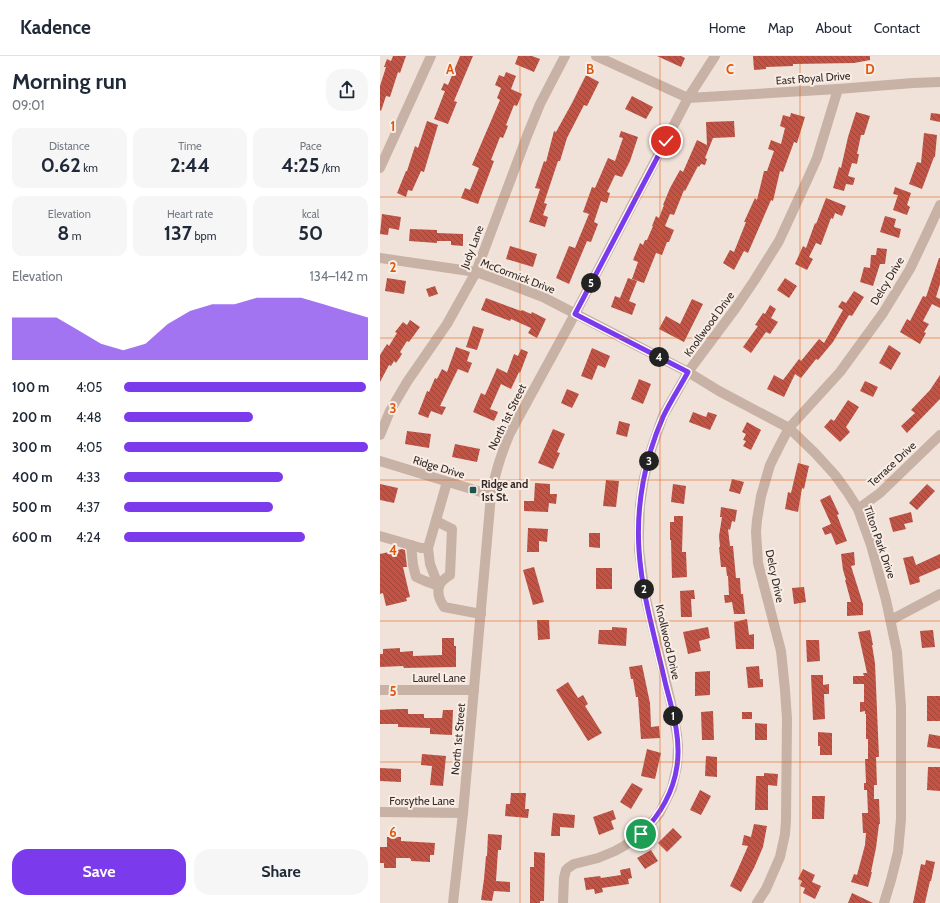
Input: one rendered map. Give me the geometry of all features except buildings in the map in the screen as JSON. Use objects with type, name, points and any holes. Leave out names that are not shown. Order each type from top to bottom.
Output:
[{"type":"street","points":[[380,168],[431,56]]},
{"type":"street","name":"Judy Lane","points":[[380,435],[390,411],[407,382],[447,324],[476,272],[540,104],[565,56]]},
{"type":"street","points":[[596,56],[688,98]]},
{"type":"street","name":"North 1st Street","points":[[452,903],[463,813],[491,495],[498,464],[510,433],[575,314],[688,98],[715,56]]},
{"type":"street","name":"East Royal Drive","points":[[688,98],[940,82]]},
{"type":"street","name":"Knollwood Drive","points":[[563,903],[564,878],[566,870],[574,864],[598,858],[615,851],[641,834],[659,814],[670,793],[675,777],[678,758],[677,735],[671,703],[643,585],[639,550],[639,532],[640,505],[644,478],[652,447],[663,416],[688,372],[754,281],[779,241],[812,170],[838,89]]},
{"type":"street","name":"Delcy Drive","points":[[757,903],[766,889],[780,857],[785,834],[787,719],[781,651],[758,563],[756,532],[761,496],[770,465],[789,428],[840,372],[883,313],[910,269],[940,204]]},
{"type":"street","name":"McCormick Drive","points":[[380,258],[476,272],[542,297],[575,314]]},
{"type":"street","name":"Tilton Park Drive","points":[[575,314],[688,372],[719,391],[789,428],[835,475],[858,509],[875,557],[891,620],[897,652],[901,707],[901,819],[898,852],[884,903]]},
{"type":"street","name":"Terrace Drive","points":[[858,509],[880,493],[940,435]]},
{"type":"street","name":"Ridge Drive","points":[[380,461],[491,495]]},
{"type":"street","points":[[447,482],[428,548],[430,564],[439,585],[439,600],[444,607],[481,614]]},
{"type":"street","points":[[436,521],[452,529],[450,575],[439,585]]},
{"type":"street","points":[[380,536],[421,548],[428,548]]},
{"type":"street","points":[[411,545],[413,566],[416,577],[439,585]]},
{"type":"street","points":[[891,620],[940,594]]},
{"type":"street","name":"Laurel Lane","points":[[380,690],[474,690]]},
{"type":"street","name":"Forsythe Lane","points":[[380,812],[463,813]]},
{"type":"place","name":"Ridge and 1st St.","points":[[473,490]]},
{"type":"route","points":[[641,834],[659,814],[668,798],[675,777],[678,746],[671,703],[643,585],[639,550],[640,505],[644,478],[652,447],[663,416],[688,372],[575,314],[666,141]]}]
